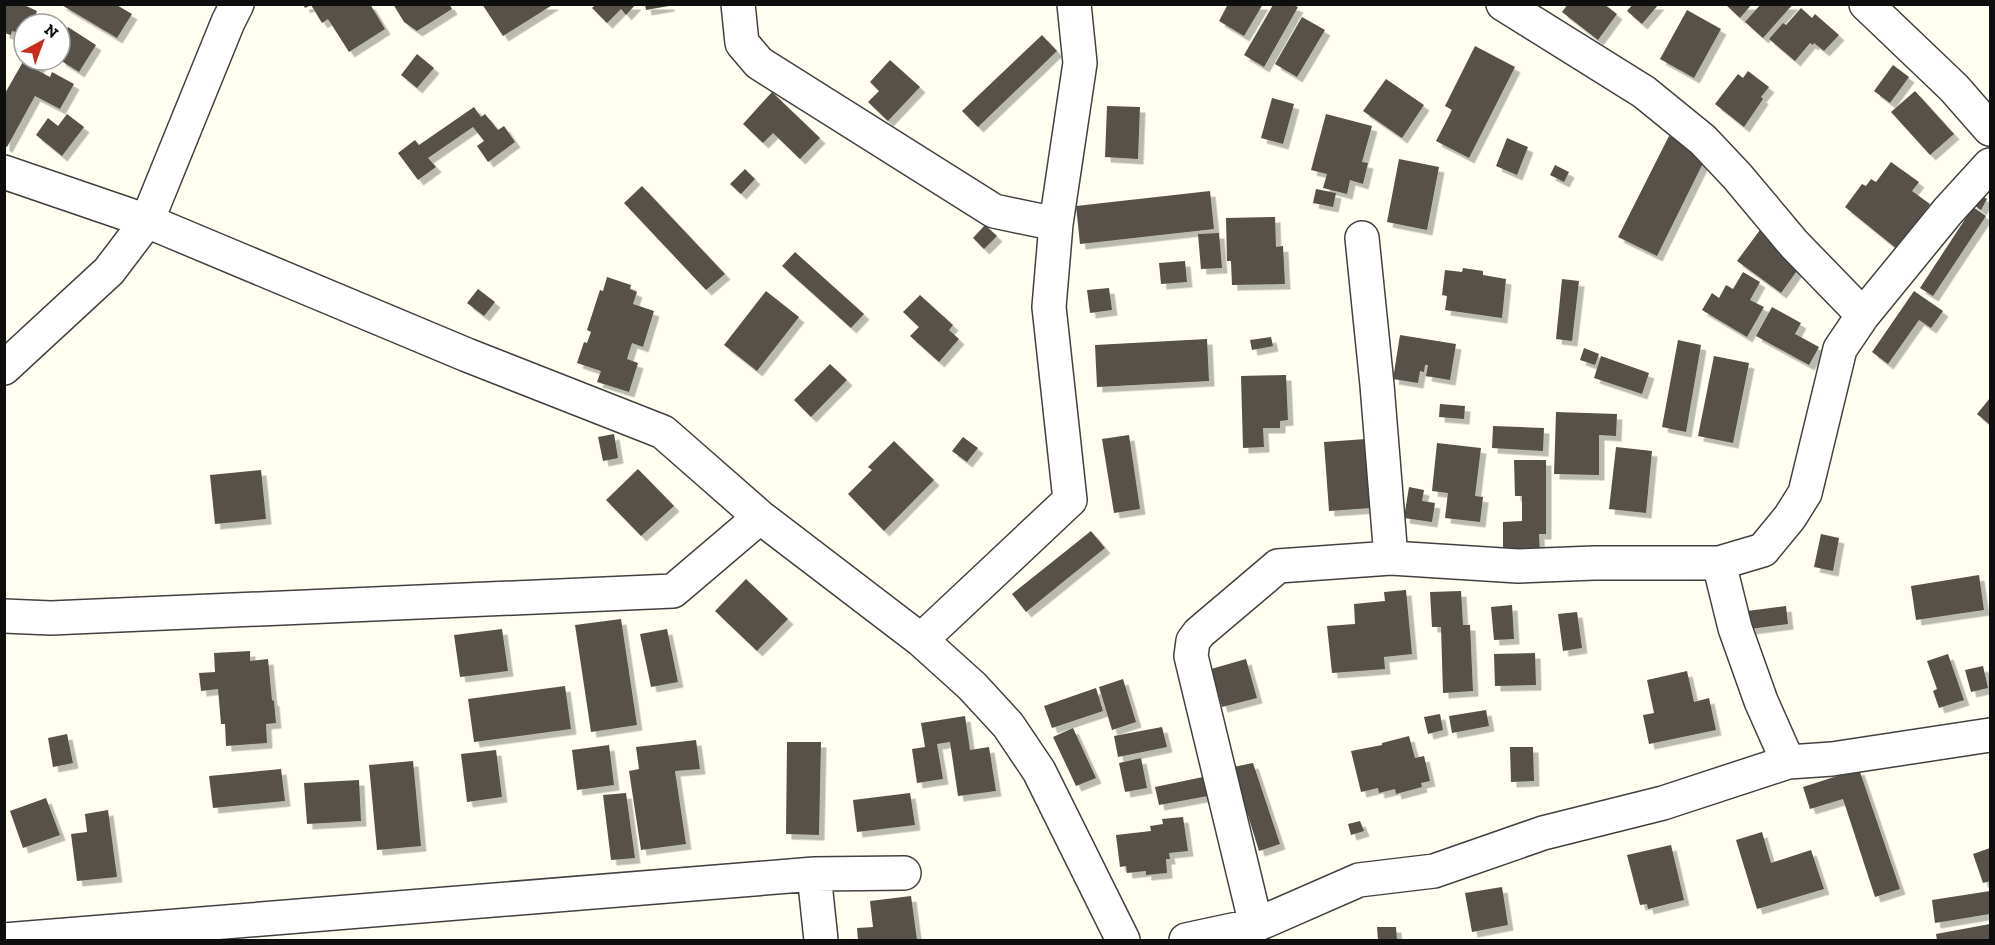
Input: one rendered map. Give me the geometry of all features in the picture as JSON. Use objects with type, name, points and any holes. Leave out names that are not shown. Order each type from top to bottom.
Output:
[{"type":"street","points":[[4,368],[109,271],[147,221],[237,4]]},
{"type":"street","points":[[738,4],[742,43],[759,63],[994,211],[1056,224]]},
{"type":"street","points":[[921,640],[1070,500],[1049,307],[1056,224],[1080,63],[1074,4]]},
{"type":"street","points":[[1503,4],[1644,92],[1703,140],[1737,176],[1794,244],[1863,315]]},
{"type":"street","points":[[1866,4],[1954,88],[1990,129]]},
{"type":"street","points":[[1256,925],[1191,656],[1193,641],[1220,614],[1278,566],[1391,558],[1518,566],[1594,563],[1719,563],[1763,550],[1790,517],[1805,493],[1840,349],[1863,315],[1948,211],[1990,165]]},
{"type":"street","points":[[4,172],[147,221],[467,355],[663,432],[760,516],[921,640],[972,686],[1008,725],[1039,771],[1123,940]]},
{"type":"street","points":[[1362,238],[1391,558]]},
{"type":"street","points":[[4,616],[51,618],[673,591],[760,516]]},
{"type":"street","points":[[1719,563],[1735,628],[1761,701],[1788,762]]},
{"type":"street","points":[[1186,940],[1256,925],[1359,880],[1434,871],[1543,833],[1664,803],[1788,762],[1832,759],[1990,735]]},
{"type":"street","points":[[4,939],[100,936],[813,874],[904,873]]},
{"type":"street","points":[[813,874],[821,940]]},
{"type":"building","points":[[4,4],[22,4],[37,11],[12,12],[11,35],[4,33]]},
{"type":"building","points":[[60,4],[115,4],[132,14],[117,38]]},
{"type":"building","points":[[303,4],[370,4],[385,29],[349,52],[328,19],[322,23],[311,5],[305,8]]},
{"type":"building","points":[[393,4],[449,4],[452,9],[417,31],[404,22]]},
{"type":"building","points":[[482,4],[554,4],[503,36]]},
{"type":"building","points":[[596,4],[636,4],[626,15],[621,9],[607,23],[592,8]]},
{"type":"building","points":[[645,4],[669,4],[669,6],[646,10]]},
{"type":"building","points":[[1228,4],[1263,4],[1244,36],[1219,21]]},
{"type":"building","points":[[1568,4],[1604,4],[1617,14],[1598,40],[1562,12]]},
{"type":"building","points":[[1633,4],[1659,4],[1642,24],[1627,11]]},
{"type":"building","points":[[1725,4],[1752,4],[1740,18]]},
{"type":"building","points":[[1761,4],[1793,4],[1763,38],[1745,22]]},
{"type":"building","points":[[1273,5],[1298,7],[1264,67],[1244,55]]},
{"type":"building","points":[[1801,8],[1812,18],[1815,14],[1839,35],[1824,51],[1814,43],[1813,45],[1810,43],[1795,61],[1769,39]]},
{"type":"building","points":[[1687,10],[1721,29],[1694,78],[1660,59]]},
{"type":"building","points":[[1302,17],[1325,30],[1297,77],[1275,64]]},
{"type":"building","points":[[72,30],[96,45],[79,72],[72,68]]},
{"type":"building","points":[[1042,35],[1057,51],[978,127],[962,111]]},
{"type":"building","points":[[1475,46],[1515,67],[1469,158],[1436,141],[1452,110],[1445,106]]},
{"type":"building","points":[[417,54],[434,68],[417,88],[401,75]]},
{"type":"building","points":[[890,60],[920,87],[888,121],[868,102],[879,91],[870,82]]},
{"type":"building","points":[[1893,65],[1909,77],[1890,103],[1874,91]]},
{"type":"building","points":[[1748,71],[1769,87],[1744,127],[1715,104],[1738,74],[1743,78]]},
{"type":"building","points":[[17,72],[41,72],[50,77],[52,72],[74,84],[60,109],[35,96],[7,147],[4,146],[4,95]]},
{"type":"building","points":[[1386,79],[1424,105],[1402,138],[1363,111]]},
{"type":"building","points":[[1915,91],[1954,134],[1930,155],[1891,112]]},
{"type":"building","points":[[772,92],[820,138],[800,159],[773,133],[763,143],[743,124]]},
{"type":"building","points":[[1272,98],[1294,104],[1283,144],[1261,138]]},
{"type":"building","points":[[1107,106],[1140,107],[1138,159],[1105,157]]},
{"type":"building","points":[[474,107],[481,117],[485,114],[498,130],[504,126],[515,142],[488,162],[477,146],[484,141],[473,127],[428,158],[436,167],[418,180],[398,153],[415,140],[419,145]]},
{"type":"building","points":[[67,114],[84,127],[62,156],[36,135],[48,118],[58,126]]},
{"type":"building","points":[[1326,114],[1372,126],[1362,162],[1368,163],[1363,184],[1350,180],[1347,194],[1323,188],[1327,174],[1311,170]]},
{"type":"building","points":[[1669,136],[1707,155],[1657,256],[1618,237]]},
{"type":"building","points":[[1507,138],[1528,147],[1517,175],[1496,166]]},
{"type":"building","points":[[1399,159],[1439,167],[1427,230],[1387,222]]},
{"type":"building","points":[[1891,162],[1919,182],[1912,191],[1930,204],[1897,249],[1845,207],[1862,184],[1866,186],[1871,179],[1876,182]]},
{"type":"building","points":[[1555,165],[1569,172],[1564,182],[1550,175]]},
{"type":"building","points":[[745,169],[755,179],[741,194],[730,184]]},
{"type":"building","points":[[642,186],[725,274],[706,290],[624,203]]},
{"type":"building","points":[[1316,189],[1336,193],[1333,207],[1313,203]]},
{"type":"building","points":[[1210,191],[1214,229],[1080,244],[1076,206]]},
{"type":"building","points":[[1977,193],[1987,199],[1981,210],[1971,203]]},
{"type":"building","points":[[1973,207],[1986,216],[1933,296],[1920,288]]},
{"type":"building","points":[[1275,217],[1276,247],[1283,246],[1285,284],[1232,285],[1231,261],[1227,261],[1226,218]]},
{"type":"building","points":[[985,225],[997,236],[984,249],[973,238]]},
{"type":"building","points":[[1760,230],[1804,261],[1781,293],[1737,261]]},
{"type":"building","points":[[1219,233],[1222,268],[1201,269],[1198,234]]},
{"type":"building","points":[[795,252],[864,314],[851,328],[782,266]]},
{"type":"building","points":[[1185,261],[1187,282],[1161,284],[1159,263]]},
{"type":"building","points":[[1463,268],[1483,271],[1483,275],[1506,279],[1502,318],[1445,310],[1447,296],[1442,295],[1445,270],[1462,272]]},
{"type":"building","points":[[1743,272],[1760,282],[1750,300],[1764,307],[1747,337],[1702,310],[1712,293],[1719,298],[1726,285],[1733,289]]},
{"type":"building","points":[[607,277],[631,285],[630,289],[637,292],[633,304],[654,311],[643,347],[632,343],[627,359],[638,363],[629,392],[597,382],[601,371],[577,363],[584,342],[587,343],[591,332],[587,330],[600,290],[603,291]]},
{"type":"building","points":[[1562,279],[1579,281],[1572,341],[1556,339]]},
{"type":"building","points":[[1109,288],[1112,310],[1090,313],[1087,290]]},
{"type":"building","points":[[478,289],[495,302],[484,316],[467,303]]},
{"type":"building","points":[[766,291],[799,317],[757,371],[724,345]]},
{"type":"building","points":[[1914,291],[1943,311],[1931,328],[1919,320],[1888,364],[1872,352]]},
{"type":"building","points":[[920,295],[953,325],[949,330],[959,339],[939,362],[910,336],[919,327],[903,312]]},
{"type":"building","points":[[1772,307],[1801,323],[1795,334],[1819,347],[1809,365],[1756,336]]},
{"type":"building","points":[[1400,335],[1456,344],[1450,380],[1426,376],[1428,365],[1425,365],[1424,372],[1420,371],[1418,383],[1393,379]]},
{"type":"building","points":[[1271,337],[1273,346],[1252,350],[1250,340]]},
{"type":"building","points":[[1207,339],[1209,381],[1097,387],[1095,345]]},
{"type":"building","points":[[1678,340],[1701,345],[1686,432],[1662,427]]},
{"type":"building","points":[[1584,348],[1599,354],[1595,365],[1580,360]]},
{"type":"building","points":[[1601,356],[1649,373],[1642,394],[1594,378]]},
{"type":"building","points":[[1714,356],[1749,363],[1733,443],[1698,436]]},
{"type":"building","points":[[830,364],[847,380],[811,417],[794,400]]},
{"type":"building","points":[[1286,375],[1288,420],[1280,421],[1280,428],[1263,428],[1264,447],[1243,448],[1241,376]]},
{"type":"building","points":[[1990,398],[1990,425],[1977,414]]},
{"type":"building","points":[[1440,404],[1465,406],[1464,419],[1439,417]]},
{"type":"building","points":[[1556,412],[1617,414],[1616,436],[1599,435],[1599,475],[1554,474]]},
{"type":"building","points":[[1493,426],[1544,428],[1543,451],[1492,448]]},
{"type":"building","points":[[614,434],[618,458],[603,461],[598,437]]},
{"type":"building","points":[[1129,435],[1140,509],[1114,513],[1102,439]]},
{"type":"building","points":[[963,437],[978,448],[967,462],[952,451]]},
{"type":"building","points":[[1366,439],[1371,508],[1329,511],[1324,442]]},
{"type":"building","points":[[894,441],[934,480],[884,531],[848,494],[872,470],[868,467]]},
{"type":"building","points":[[1437,443],[1481,448],[1475,496],[1483,497],[1480,522],[1445,518],[1448,493],[1432,491]]},
{"type":"building","points":[[1616,447],[1652,451],[1646,513],[1609,509]]},
{"type":"building","points":[[1514,460],[1546,460],[1546,534],[1539,534],[1540,553],[1503,553],[1503,522],[1522,521],[1522,496],[1515,496]]},
{"type":"building","points":[[638,469],[674,506],[641,536],[606,500]]},
{"type":"building","points":[[261,470],[266,519],[215,524],[210,475]]},
{"type":"building","points":[[1409,487],[1424,490],[1422,501],[1435,503],[1432,522],[1404,518]]},
{"type":"building","points":[[1091,531],[1105,548],[1026,612],[1012,594]]},
{"type":"building","points":[[1821,534],[1839,538],[1833,571],[1814,567]]},
{"type":"building","points":[[1979,575],[1984,610],[1916,620],[1911,586]]},
{"type":"building","points":[[746,579],[788,619],[757,651],[715,611]]},
{"type":"building","points":[[1406,590],[1412,654],[1384,657],[1385,669],[1332,673],[1327,626],[1355,624],[1354,604],[1385,601],[1384,592]]},
{"type":"building","points":[[1461,591],[1463,625],[1470,625],[1473,691],[1443,693],[1441,627],[1432,627],[1430,592]]},
{"type":"building","points":[[1512,605],[1514,639],[1494,640],[1491,607]]},
{"type":"building","points":[[1786,606],[1788,624],[1750,629],[1747,611]]},
{"type":"building","points":[[1577,612],[1582,648],[1563,651],[1558,614]]},
{"type":"building","points":[[621,619],[637,725],[591,732],[575,625]]},
{"type":"building","points":[[502,629],[508,671],[460,677],[454,635]]},
{"type":"building","points":[[667,629],[678,682],[651,687],[640,634]]},
{"type":"building","points":[[250,651],[250,661],[268,659],[276,723],[266,724],[267,743],[226,746],[225,724],[221,724],[218,689],[201,691],[199,673],[215,672],[214,653]]},
{"type":"building","points":[[1535,653],[1536,685],[1495,686],[1494,654]]},
{"type":"building","points":[[1948,654],[1964,700],[1939,708],[1933,691],[1937,689],[1927,661]]},
{"type":"building","points":[[1246,659],[1257,698],[1222,707],[1211,669]]},
{"type":"building","points":[[1983,666],[1988,688],[1971,692],[1965,670]]},
{"type":"building","points":[[1687,671],[1694,702],[1709,698],[1716,730],[1649,744],[1643,715],[1654,713],[1647,680]]},
{"type":"building","points":[[1123,679],[1136,722],[1112,730],[1099,687]]},
{"type":"building","points":[[565,686],[571,729],[474,742],[468,699]]},
{"type":"building","points":[[1096,688],[1103,711],[1052,728],[1044,706]]},
{"type":"building","points":[[1486,710],[1489,726],[1452,733],[1449,716]]},
{"type":"building","points":[[1440,714],[1443,730],[1428,734],[1424,717]]},
{"type":"building","points":[[965,716],[970,750],[989,747],[996,791],[958,796],[950,742],[937,744],[943,779],[917,783],[912,749],[925,747],[921,723]]},
{"type":"building","points":[[1162,727],[1167,747],[1118,757],[1114,736]]},
{"type":"building","points":[[1073,728],[1096,778],[1076,786],[1053,737]]},
{"type":"building","points":[[67,734],[73,763],[53,767],[48,738]]},
{"type":"building","points":[[1409,736],[1415,758],[1424,756],[1430,781],[1421,783],[1422,787],[1396,794],[1395,789],[1379,793],[1378,788],[1361,792],[1351,751],[1382,745],[1382,743]]},
{"type":"building","points":[[696,740],[700,769],[675,771],[686,844],[641,850],[629,771],[639,769],[636,747]]},
{"type":"building","points":[[787,742],[821,742],[819,835],[786,834]]},
{"type":"building","points":[[609,745],[614,785],[577,790],[572,750]]},
{"type":"building","points":[[1510,747],[1533,747],[1534,781],[1511,782]]},
{"type":"building","points":[[496,750],[502,797],[467,802],[461,754]]},
{"type":"building","points":[[1141,758],[1147,788],[1125,792],[1119,763]]},
{"type":"building","points":[[413,761],[421,846],[377,850],[369,765]]},
{"type":"building","points":[[1253,763],[1280,844],[1259,851],[1233,767]]},
{"type":"building","points":[[281,769],[285,801],[213,808],[209,776]]},
{"type":"building","points":[[1859,769],[1900,889],[1875,897],[1843,799],[1810,809],[1803,787]]},
{"type":"building","points":[[1203,777],[1208,796],[1159,805],[1155,787]]},
{"type":"building","points":[[359,780],[361,821],[307,824],[304,783]]},
{"type":"building","points":[[626,793],[635,858],[611,860],[603,795]]},
{"type":"building","points":[[910,793],[915,825],[857,832],[853,800]]},
{"type":"building","points":[[46,798],[60,835],[23,848],[10,811]]},
{"type":"building","points":[[108,810],[117,877],[77,881],[71,834],[87,832],[85,814]]},
{"type":"building","points":[[1183,817],[1188,851],[1169,853],[1170,859],[1166,859],[1167,873],[1146,875],[1146,871],[1127,873],[1126,866],[1120,867],[1116,835],[1151,831],[1150,826],[1163,824],[1162,819]]},
{"type":"building","points":[[1360,821],[1364,831],[1351,835],[1348,824]]},
{"type":"building","points":[[1762,832],[1771,863],[1811,850],[1824,889],[1757,909],[1736,840]]},
{"type":"building","points":[[1671,845],[1684,900],[1648,909],[1647,904],[1640,905],[1627,855]]},
{"type":"building","points":[[1990,848],[1990,881],[1983,883],[1973,854]]},
{"type":"building","points":[[1502,887],[1508,925],[1472,932],[1465,893]]},
{"type":"building","points":[[1990,891],[1990,914],[1935,923],[1932,900]]},
{"type":"building","points":[[911,896],[917,940],[858,940],[857,928],[873,927],[870,901]]},
{"type":"building","points":[[1990,924],[1990,940],[1937,940],[1936,934]]},
{"type":"building","points":[[1377,927],[1396,927],[1397,940],[1378,940]]}]
